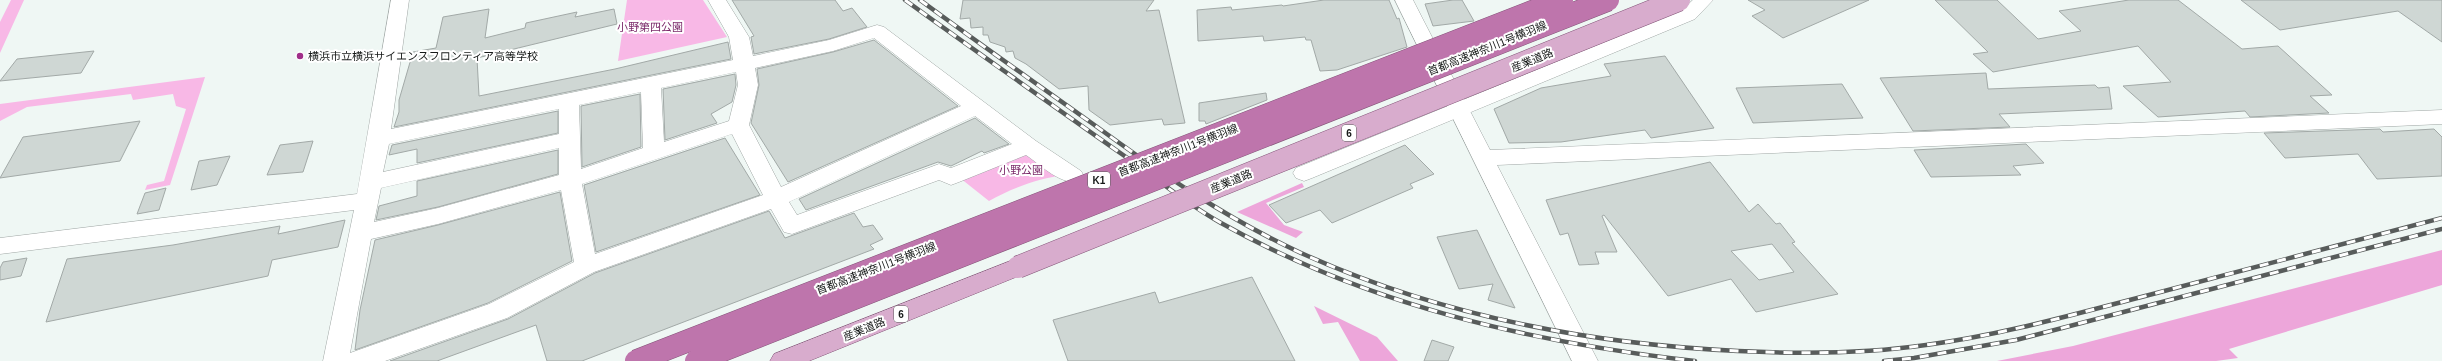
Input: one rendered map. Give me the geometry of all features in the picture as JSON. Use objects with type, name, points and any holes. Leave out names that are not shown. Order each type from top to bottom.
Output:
[{"type":"highway","name":"首都高速神奈川1号横羽線","points":[[636,361],[1562,0]]},
{"type":"highway","name":"首都高速神奈川1号横羽線","points":[[696,361],[1608,0]]},
{"type":"main road","name":"産業道路","points":[[783,361],[1679,0]]},
{"type":"street","points":[[717,0],[739,36],[743,65],[748,85],[738,125],[762,169],[775,199],[792,226],[938,172],[951,177],[1028,146]]},
{"type":"street","points":[[1404,0],[1585,361]]},
{"type":"street","points":[[1304,173],[1688,15],[1704,0]]},
{"type":"street","points":[[336,361],[404,1]]},
{"type":"street","points":[[379,139],[651,85],[833,45],[877,31],[1028,146],[1073,176]]},
{"type":"street","points":[[651,85],[654,153]]},
{"type":"street","points":[[569,101],[570,180],[586,266]]},
{"type":"street","points":[[357,361],[498,311],[586,266],[775,199],[976,107]]},
{"type":"street","points":[[1483,158],[2442,117]]},
{"type":"street","points":[[361,233],[438,216],[570,180],[738,125]]},
{"type":"street","points":[[0,246],[368,192],[569,139]]},
{"type":"green space","points":[[11,0],[24,0],[0,53],[0,22]]},
{"type":"green space","name":"小野第四公園","points":[[627,0],[703,0],[727,37],[618,61]]},
{"type":"green space","points":[[205,77],[170,185],[145,190],[147,185],[164,181],[186,109],[176,106],[173,94],[133,100],[131,94],[27,107],[0,121],[0,104]]},
{"type":"green space","name":"小野公園","points":[[1027,150],[1065,175],[1045,178],[1026,184],[989,201],[960,178]]},
{"type":"shaded area","points":[[1302,183],[1304,187],[1266,203],[1284,225],[1303,232],[1296,238],[1237,212]]},
{"type":"shaded area","points":[[2442,250],[2442,285],[2229,349],[2238,358],[2216,361],[1997,361],[2073,346]]},
{"type":"shaded area","points":[[1314,306],[1377,337],[1398,361],[1360,361],[1338,322],[1323,324]]},
{"type":"building","points":[[732,0],[835,0],[843,11],[852,8],[867,27],[829,39],[754,54],[751,37],[754,36]]},
{"type":"building","points":[[963,0],[1154,0],[1146,11],[1159,10],[1185,123],[1164,125],[1162,119],[1110,125],[1089,110],[1088,86],[1059,89],[1026,64],[1015,58],[1013,51],[1006,52],[1005,47],[990,42],[988,35],[983,35],[983,27],[971,28],[970,18],[960,19]]},
{"type":"building","points":[[1324,0],[1389,0],[1397,19],[1399,18],[1407,47],[1337,70],[1320,71],[1311,40],[1306,40],[1305,37],[1264,41],[1263,36],[1198,41],[1197,10],[1231,7],[1232,10],[1283,6]]},
{"type":"building","points":[[1462,0],[1474,21],[1433,26],[1425,4]]},
{"type":"building","points":[[1748,0],[1869,0],[1783,38],[1752,16],[1765,10]]},
{"type":"building","points":[[1935,0],[1997,0],[2038,39],[2081,31],[2059,11],[2129,0],[2178,0],[2242,49],[2278,46],[2332,95],[2310,96],[2329,113],[2250,117],[2245,111],[2158,117],[2123,86],[2171,82],[2138,46],[1993,72],[1973,54],[1988,52]]},
{"type":"building","points":[[2241,0],[2442,0],[2442,42],[2398,11],[2280,30]]},
{"type":"building","points":[[489,9],[485,38],[525,28],[526,23],[577,12],[575,17],[614,9],[617,24],[477,58],[479,96],[615,69],[728,42],[731,59],[394,127],[399,112],[399,100],[413,52],[436,48],[443,17]]},
{"type":"building","points":[[874,40],[958,106],[788,182],[751,123],[759,85],[757,69],[833,52]]},
{"type":"building","points":[[94,51],[81,73],[0,81],[17,59]]},
{"type":"building","points":[[1665,56],[1714,128],[1651,138],[1645,130],[1561,142],[1509,143],[1494,109],[1541,88],[1611,76],[1604,64]]},
{"type":"building","points":[[1986,73],[1988,89],[2095,85],[2098,88],[2109,87],[2112,109],[1999,114],[2010,127],[1913,131],[1880,78]]},
{"type":"building","points":[[735,74],[736,85],[732,102],[711,114],[717,123],[665,140],[663,89]]},
{"type":"building","points":[[1842,84],[1863,118],[1753,123],[1736,88]]},
{"type":"building","points":[[1266,93],[1267,100],[1206,124],[1205,121],[1199,121],[1199,103]]},
{"type":"building","points":[[640,94],[641,147],[582,167],[581,106]]},
{"type":"building","points":[[558,111],[558,133],[417,163],[417,149],[389,155],[392,145]]},
{"type":"building","points":[[975,118],[1009,144],[984,153],[982,151],[951,166],[938,162],[806,210],[799,199]]},
{"type":"building","points":[[140,121],[120,161],[0,178],[23,137]]},
{"type":"building","points":[[2380,129],[2383,132],[2434,129],[2442,137],[2442,176],[2377,179],[2358,154],[2285,158],[2264,133]]},
{"type":"building","points":[[725,138],[760,195],[596,252],[584,185]]},
{"type":"building","points":[[313,141],[303,172],[267,175],[280,145]]},
{"type":"building","points":[[2026,144],[2044,163],[2013,166],[2021,175],[1931,177],[1914,150]]},
{"type":"building","points":[[1405,145],[1434,174],[1410,184],[1413,188],[1332,223],[1320,210],[1286,223],[1269,205]]},
{"type":"building","points":[[558,150],[558,174],[438,207],[376,220],[379,206],[417,196],[417,181]]},
{"type":"building","points":[[230,156],[217,185],[191,190],[199,161]]},
{"type":"building","points":[[1710,162],[1749,212],[1758,204],[1776,224],[1780,223],[1795,242],[1792,243],[1838,294],[1756,312],[1731,279],[1668,296],[1604,215],[1602,216],[1617,252],[1595,252],[1599,264],[1579,265],[1568,233],[1560,235],[1546,200]],"holes":[[[1772,244],[1794,272],[1759,280],[1731,251]]]},
{"type":"building","points":[[166,188],[159,210],[137,214],[145,193]]},
{"type":"building","points":[[560,192],[572,261],[488,303],[355,350],[360,310],[375,240],[438,225]]},
{"type":"building","points":[[769,211],[785,238],[854,213],[863,227],[873,225],[883,239],[870,245],[874,249],[582,361],[547,361],[536,325],[437,361],[390,361],[508,319],[595,273]]},
{"type":"building","points":[[345,220],[338,247],[272,260],[268,276],[46,322],[67,259],[173,245],[280,226],[278,234]]},
{"type":"building","points":[[1477,230],[1515,308],[1488,300],[1493,284],[1459,289],[1437,237]]},
{"type":"building","points":[[27,258],[21,276],[0,280],[0,268],[3,262]]},
{"type":"building","points":[[1252,277],[1295,361],[1068,361],[1053,320],[1155,292],[1159,303]]},
{"type":"building","points":[[1432,340],[1454,347],[1448,361],[1424,361]]},
{"type":"railway","points":[[905,0],[1196,208],[1221,223],[1277,252],[1392,298],[1451,316],[1511,331],[1572,343],[1695,361]]},
{"type":"railway","points":[[920,0],[1168,177],[1220,210],[1274,240],[1353,275],[1406,293],[1515,323],[1570,333],[1626,341],[1738,351],[1809,353],[1856,352],[1903,348],[1982,336],[2066,317],[2442,218]]},
{"type":"railway","points":[[1884,361],[1914,358],[2016,340],[2442,229]]},
{"type":"place","name":"横浜市立横浜サイエンスフロンティア高等学校","points":[[300,56]]}]
